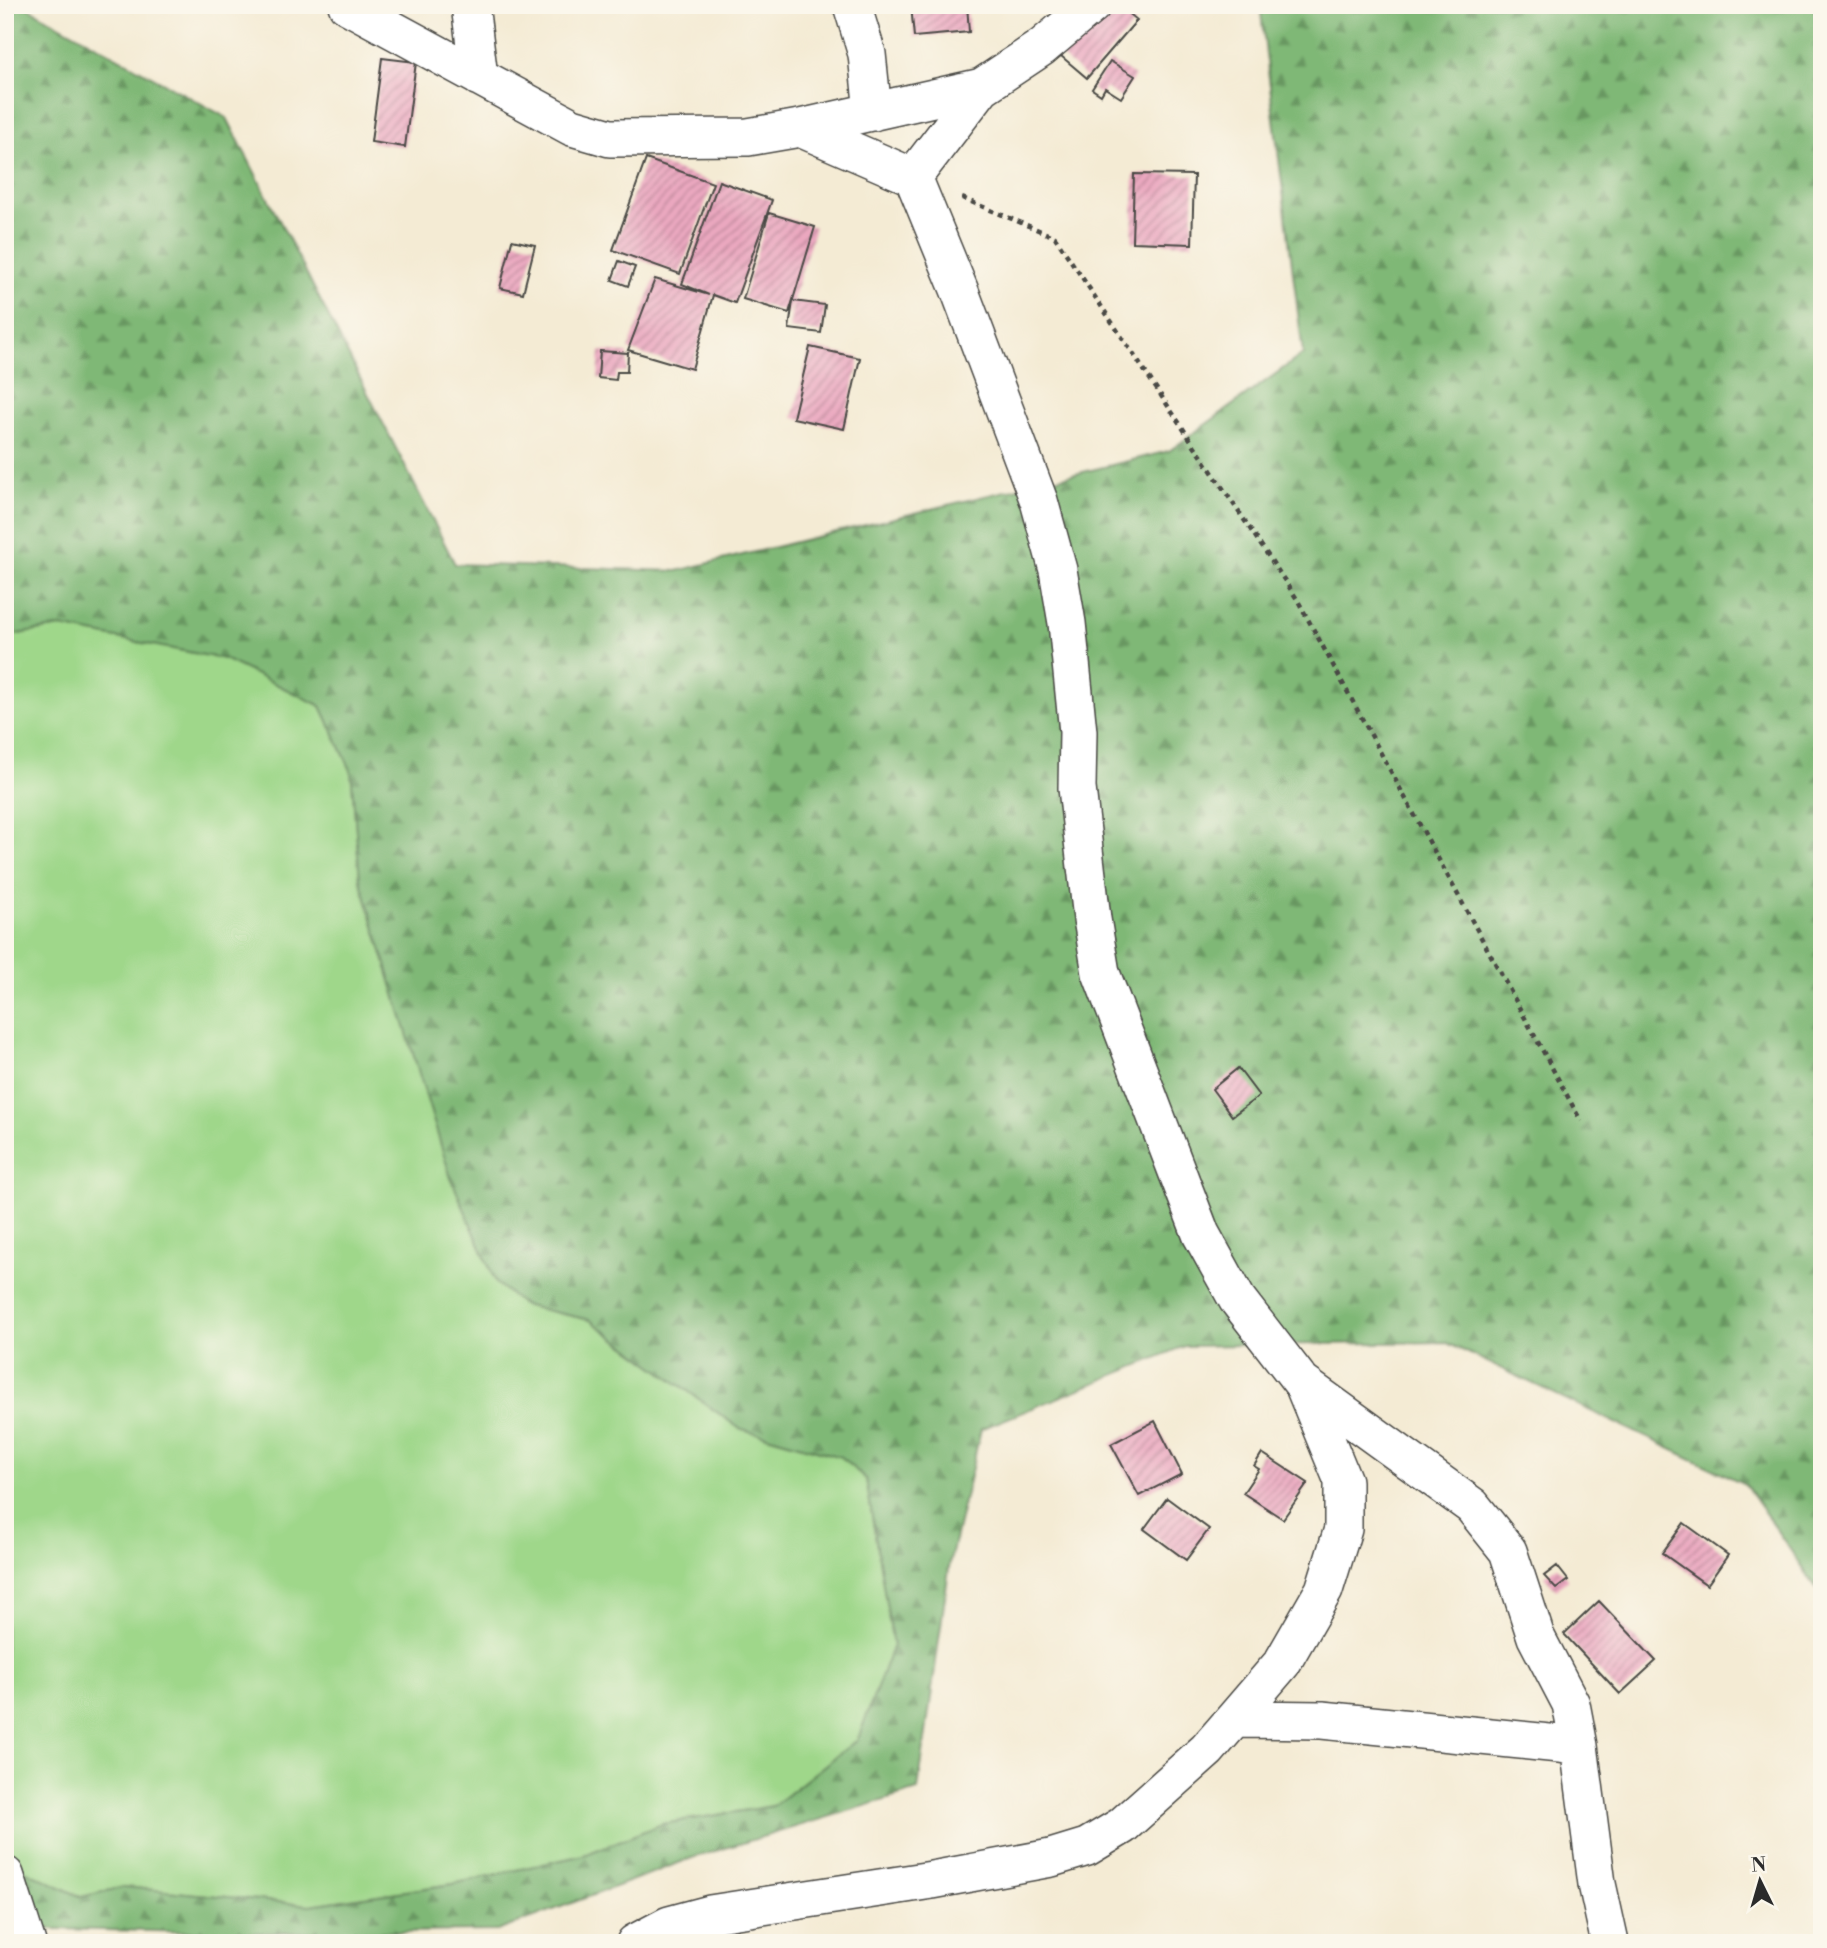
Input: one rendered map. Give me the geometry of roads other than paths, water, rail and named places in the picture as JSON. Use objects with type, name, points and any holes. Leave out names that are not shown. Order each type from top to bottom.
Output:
[{"type":"street","points":[[347,5],[572,127],[610,138],[748,136],[800,128],[982,87]]},
{"type":"street","points":[[470,5],[479,77]]},
{"type":"street","points":[[852,5],[867,54],[873,112]]},
{"type":"street","points":[[913,177],[982,87],[1042,47],[1092,5]]},
{"type":"street","points":[[635,1943],[669,1925],[710,1914],[932,1880],[1051,1858],[1087,1847],[1131,1817],[1207,1751],[1282,1663],[1324,1590],[1343,1529],[1343,1481],[1302,1383],[1237,1299],[1201,1234],[1101,973],[1077,788],[1078,732],[1067,624],[1058,570],[1039,501],[959,289],[913,177],[800,128]]},
{"type":"street","points":[[1302,1383],[1472,1506],[1508,1551],[1536,1637],[1571,1704],[1597,1884],[1610,1943]]},
{"type":"street","points":[[1234,1719],[1322,1720],[1578,1746]]},
{"type":"street","points":[[5,1875],[27,1943]]}]
